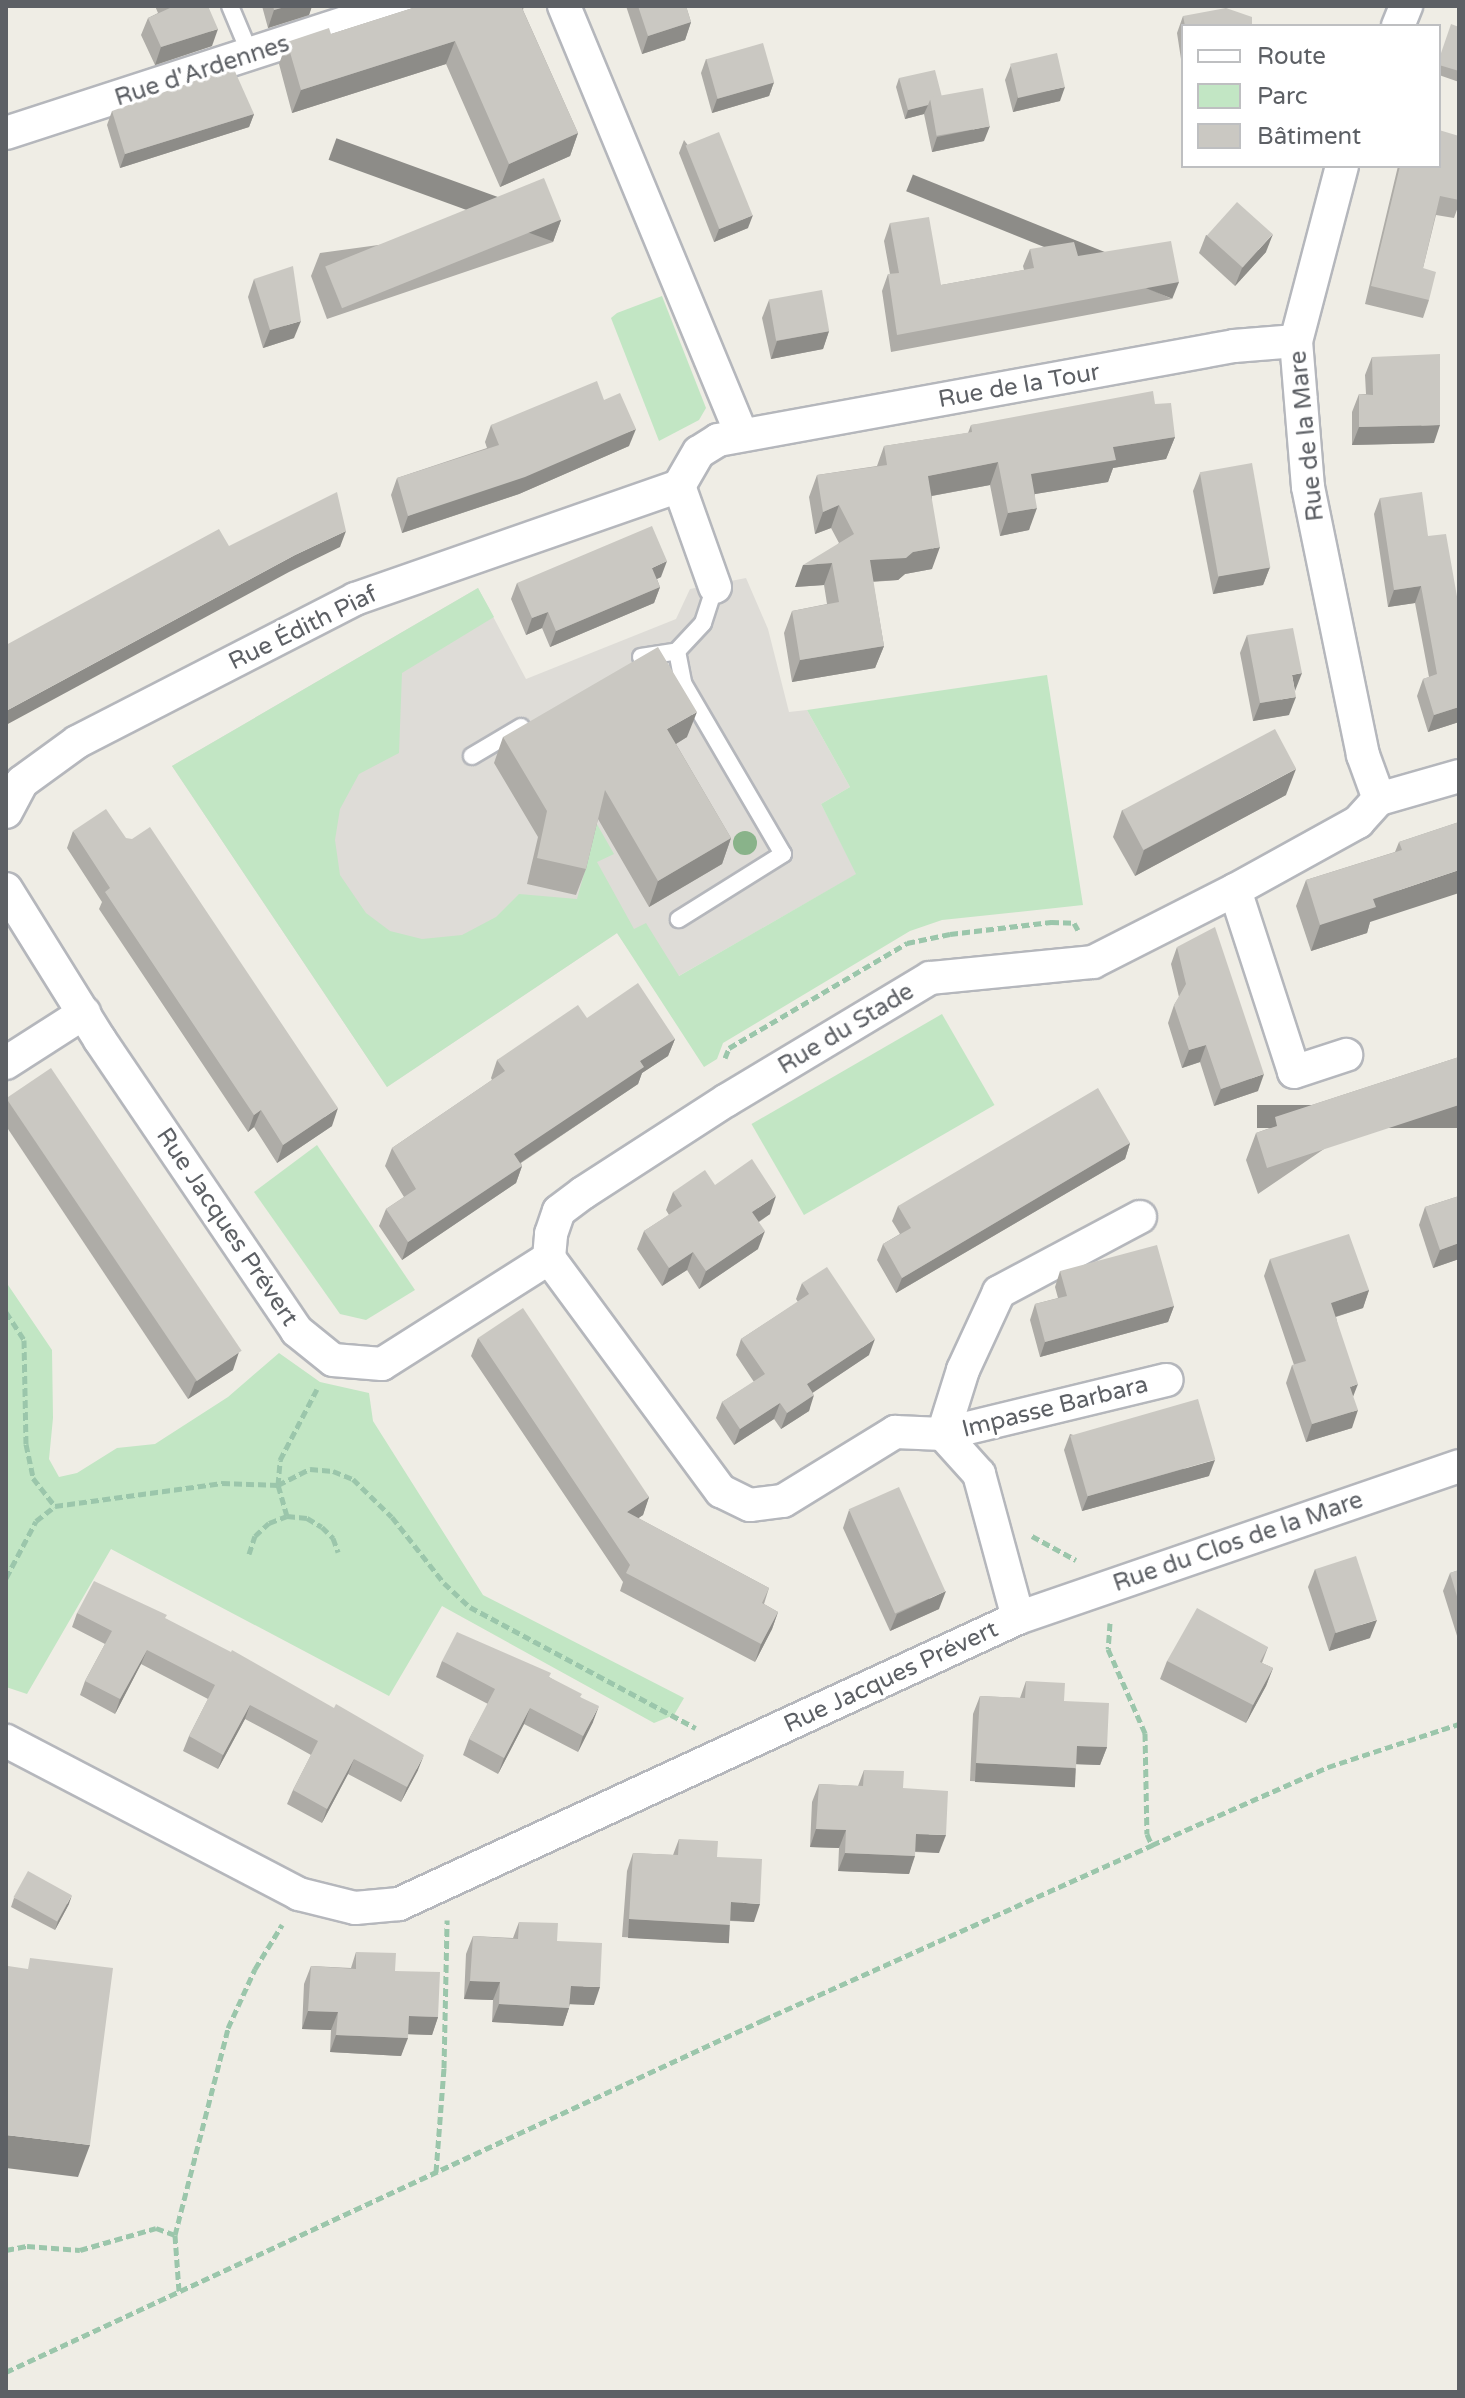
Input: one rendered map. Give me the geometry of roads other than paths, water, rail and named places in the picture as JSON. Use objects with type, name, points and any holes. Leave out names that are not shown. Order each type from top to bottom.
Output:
[{"type":"street","name":"Rue d'Ardennes","points":[[6,133],[251,56],[397,6]]},
{"type":"street","points":[[564,6],[742,435]]},
{"type":"street","name":"Rue de la Mare","points":[[1341,168],[1296,341],[1308,487],[1363,755],[1379,799]]},
{"type":"street","name":"Rue de la Tour","points":[[679,486],[699,452],[718,440],[1234,346],[1296,341]]},
{"type":"street","points":[[679,486],[715,587]]},
{"type":"street","name":"Rue Édith Piaf","points":[[6,812],[22,782],[77,742],[355,599],[679,486]]},
{"type":"street","name":"Rue du Stade","points":[[549,1258],[551,1234],[559,1211],[583,1193],[727,1100],[930,978],[1093,962],[1235,890],[1358,822],[1379,799],[1459,776]]},
{"type":"street","points":[[6,889],[84,1013],[6,1063]]},
{"type":"street","points":[[1235,890],[1294,1072],[1346,1055]]},
{"type":"street","name":"Rue Jacques Prévert","points":[[84,1013],[297,1331],[333,1360],[382,1364],[549,1258]]},
{"type":"street","points":[[549,1258],[721,1491],[750,1505],[783,1501],[895,1432],[943,1434],[963,1370],[999,1292],[1140,1217]]},
{"type":"street","name":"Impasse Barbara","points":[[943,1434],[1167,1380]]},
{"type":"street","name":"Rue Jacques Prévert","points":[[6,1741],[299,1894],[355,1908],[399,1904],[1018,1618],[979,1474],[943,1434]]},
{"type":"street","name":"Rue du Clos de la Mare","points":[[1018,1618],[1459,1466]]},
{"type":"lane","points":[[230,6],[251,56]]},
{"type":"lane","points":[[619,670],[646,654],[677,651],[703,623],[715,587]]},
{"type":"lane","points":[[677,651],[683,683],[783,854],[679,919]]},
{"type":"lane","points":[[472,756],[538,717]]}]
